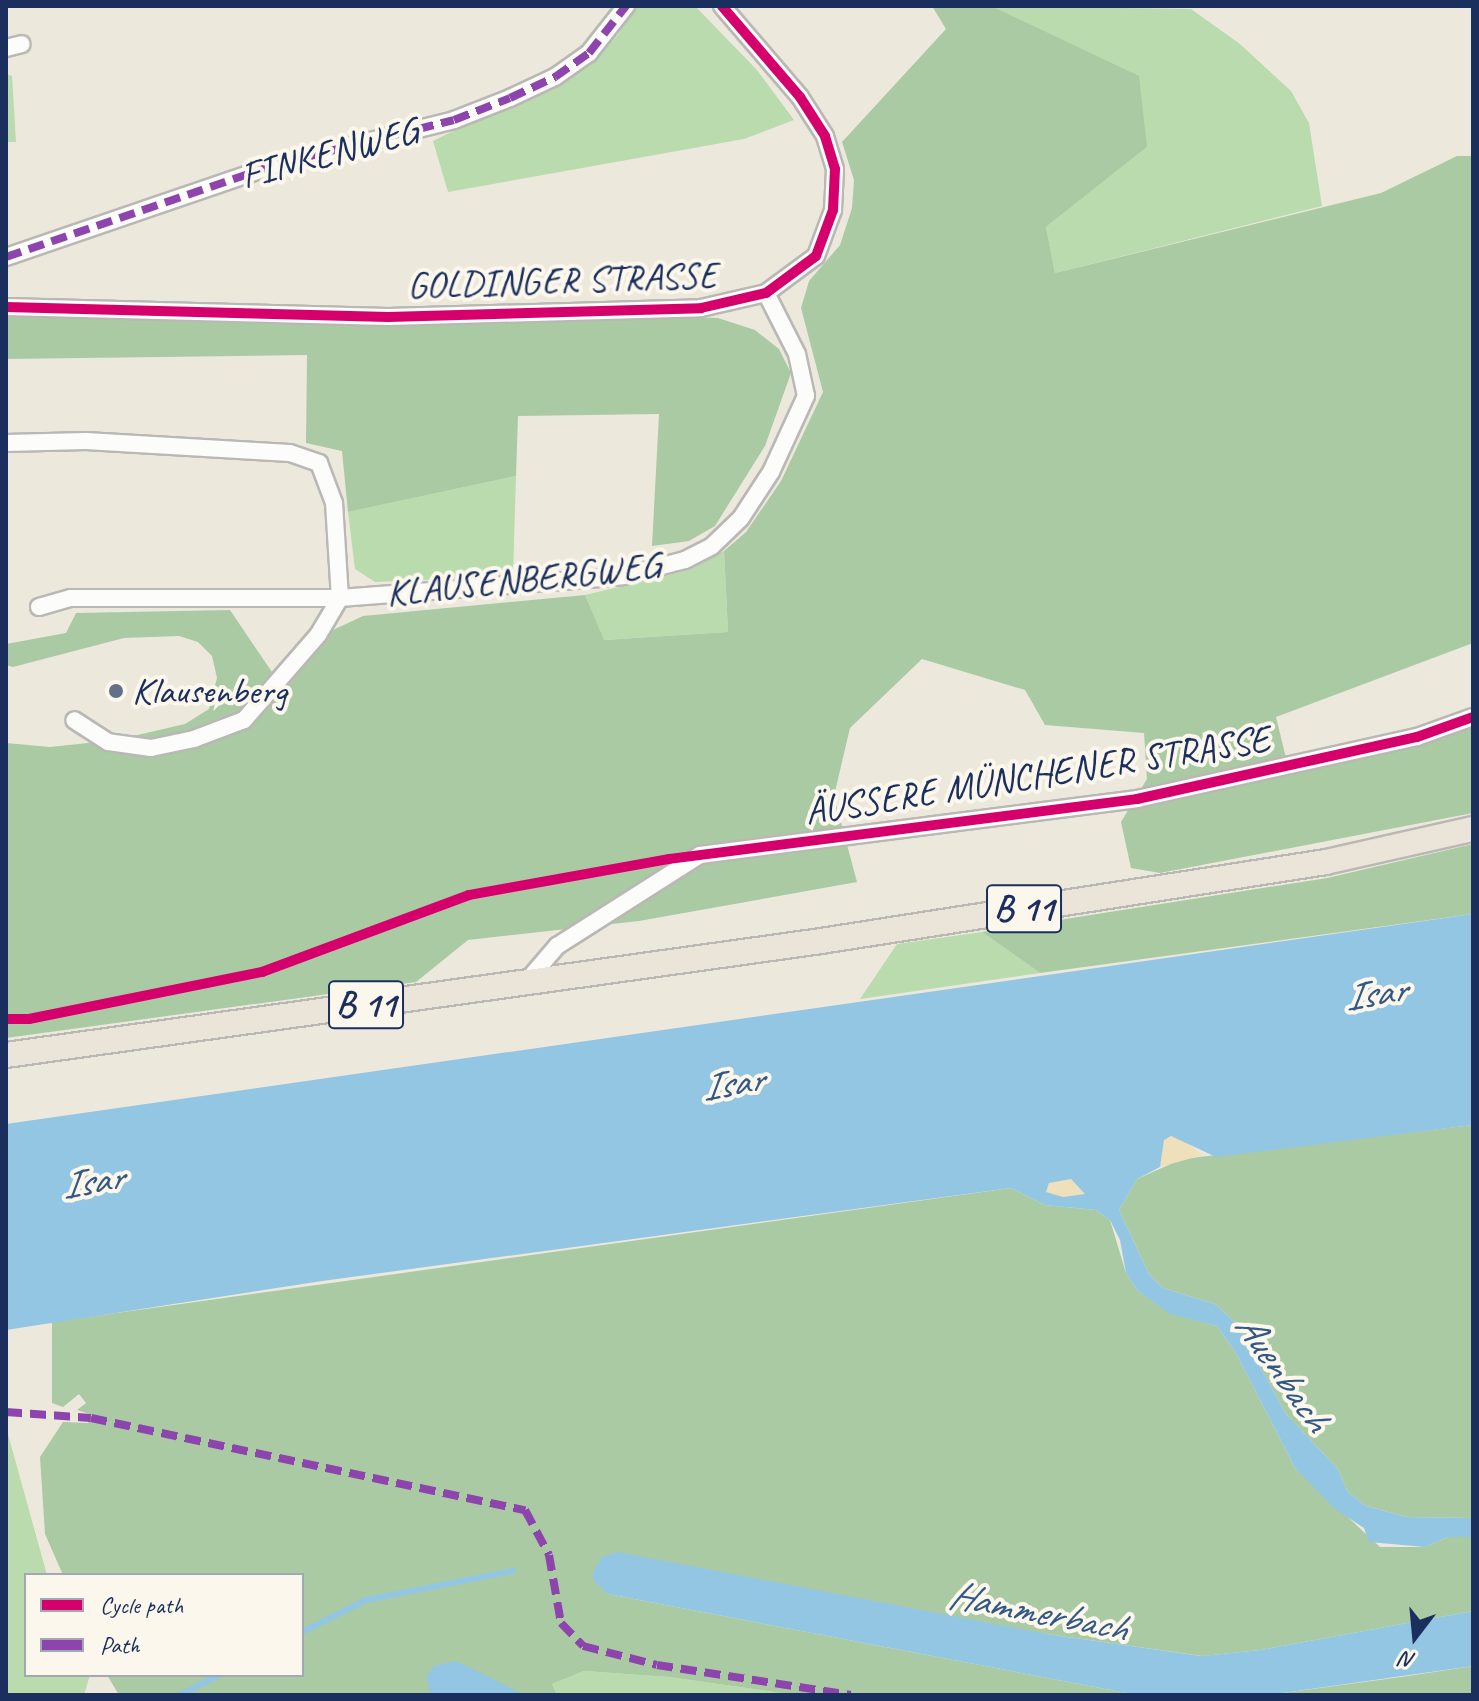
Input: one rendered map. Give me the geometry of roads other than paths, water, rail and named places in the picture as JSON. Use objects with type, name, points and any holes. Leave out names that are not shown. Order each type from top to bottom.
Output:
[{"type":"main road","name":"B 11","points":[[6,1055],[1310,864],[1473,829]]},
{"type":"street","name":"FINKENWEG","points":[[6,257],[278,164],[454,120],[510,98],[555,77],[589,53],[626,6]]},
{"type":"street","name":"GOLDINGER STRASSE","points":[[6,307],[446,316],[701,308],[766,293],[816,256],[833,210],[835,169],[825,136],[800,97],[722,6]]},
{"type":"street","name":"KLAUSENBERGWEG","points":[[39,607],[71,598],[340,598],[623,576],[665,567],[712,546],[741,518],[771,472],[806,396],[793,343],[766,293]]},
{"type":"street","points":[[6,443],[86,441],[278,453],[319,463],[334,503],[340,598],[318,635],[244,720],[194,739],[151,748],[108,742],[74,720]]},
{"type":"street","name":"ÄUSSERE MÜNCHENER STRASSE","points":[[528,980],[557,946],[700,855],[1137,799],[1417,737],[1473,717]]},
{"type":"water","name":"Isar","points":[[1473,914],[1473,1125],[1216,1157],[1171,1136],[1164,1140],[1160,1167],[1137,1179],[1119,1210],[1149,1274],[1163,1288],[1215,1304],[1237,1324],[1286,1414],[1337,1468],[1348,1492],[1366,1506],[1407,1517],[1473,1518],[1473,1537],[1448,1537],[1425,1547],[1369,1542],[1364,1528],[1335,1509],[1295,1468],[1236,1353],[1217,1326],[1170,1314],[1137,1290],[1126,1273],[1120,1240],[1110,1220],[1096,1210],[1045,1205],[1011,1188],[322,1281],[6,1330],[6,1124]],"holes":[[[1071,1179],[1085,1194],[1063,1197],[1046,1192],[1049,1183]]]},
{"type":"water","points":[[618,1552],[1047,1634],[1201,1656],[1261,1650],[1473,1611],[1473,1666],[1268,1695],[1137,1695],[608,1594],[593,1580],[593,1571],[602,1557]]},
{"type":"water","points":[[455,1661],[524,1695],[431,1695],[426,1677],[434,1666]]},
{"type":"waterway","name":"Hammerbach","points":[[304,1631],[366,1600],[513,1571]]},
{"type":"waterway","name":"Hammerbach","points":[[180,1695],[215,1677]]},
{"type":"place","name":"Klausenberg","points":[[116,691]]},
{"type":"water label","name":"Auenbach","points":[[1283,1372]]}]
